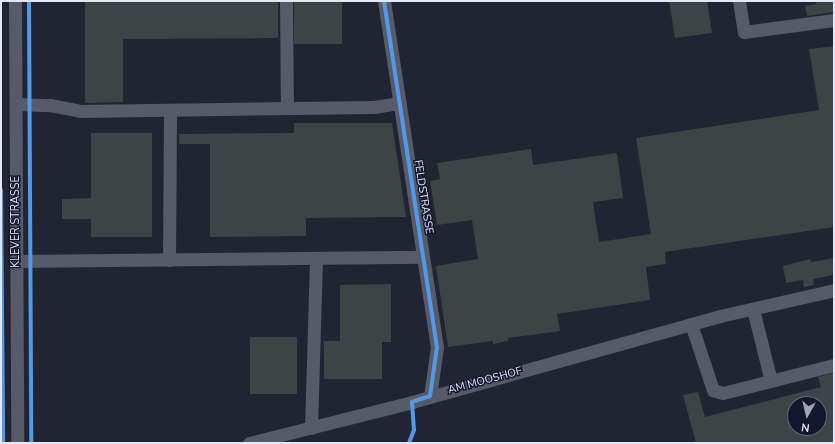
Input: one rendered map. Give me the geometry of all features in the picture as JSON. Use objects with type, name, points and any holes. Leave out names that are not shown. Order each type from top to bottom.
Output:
[{"type":"street","name":"KLEVER STRASSE","points":[[15,1],[17,443]]},
{"type":"street","points":[[286,1],[288,108]]},
{"type":"street","name":"FELDSTRASSE","points":[[384,1],[437,347],[430,396]]},
{"type":"street","points":[[739,1],[744,32],[834,20]]},
{"type":"street","points":[[16,104],[50,104],[80,111],[374,107],[400,103]]},
{"type":"street","points":[[169,260],[170,110]]},
{"type":"street","points":[[16,261],[423,257]]},
{"type":"street","points":[[311,428],[316,259]]},
{"type":"street","name":"AM MOOSHOF","points":[[249,443],[430,396],[720,316],[834,290]]},
{"type":"street","points":[[753,309],[771,381]]},
{"type":"street","points":[[691,324],[713,390],[723,393],[834,365]]},
{"type":"building","points":[[85,1],[278,1],[278,38],[123,39],[123,102],[85,103]]},
{"type":"building","points":[[294,1],[342,1],[342,44],[294,44]]},
{"type":"building","points":[[669,1],[707,1],[712,33],[675,38]]},
{"type":"building","points":[[816,1],[834,1],[834,12],[807,16],[805,6],[816,4]]},
{"type":"building","points":[[834,46],[834,227],[665,252],[666,264],[646,267],[650,300],[557,314],[560,331],[508,338],[508,341],[493,344],[493,341],[448,347],[436,266],[478,259],[472,220],[437,225],[430,181],[440,179],[437,163],[531,149],[533,165],[617,153],[623,198],[593,202],[599,242],[651,234],[636,138],[819,110],[809,49]]},
{"type":"building","points":[[294,123],[392,123],[406,217],[306,218],[306,236],[210,237],[210,144],[179,144],[179,134],[294,133]]},
{"type":"building","points":[[91,133],[152,133],[152,237],[91,237],[91,219],[62,219],[62,199],[91,198]]},
{"type":"building","points":[[834,258],[834,275],[813,279],[814,285],[804,287],[803,280],[786,283],[783,266],[810,259],[811,262]]},
{"type":"building","points":[[391,284],[391,342],[382,342],[382,379],[324,379],[324,341],[340,341],[340,285]]},
{"type":"building","points":[[250,337],[297,337],[297,394],[250,394]]},
{"type":"building","points":[[834,373],[834,443],[696,443],[683,395],[698,392],[705,417],[821,387],[818,377]]},
{"type":"cycle path","points":[[29,1],[31,443]]},
{"type":"cycle path","points":[[384,1],[437,347],[430,396],[412,402],[414,430],[409,443]]},
{"type":"cycle path","points":[[1,190],[3,443]]}]
